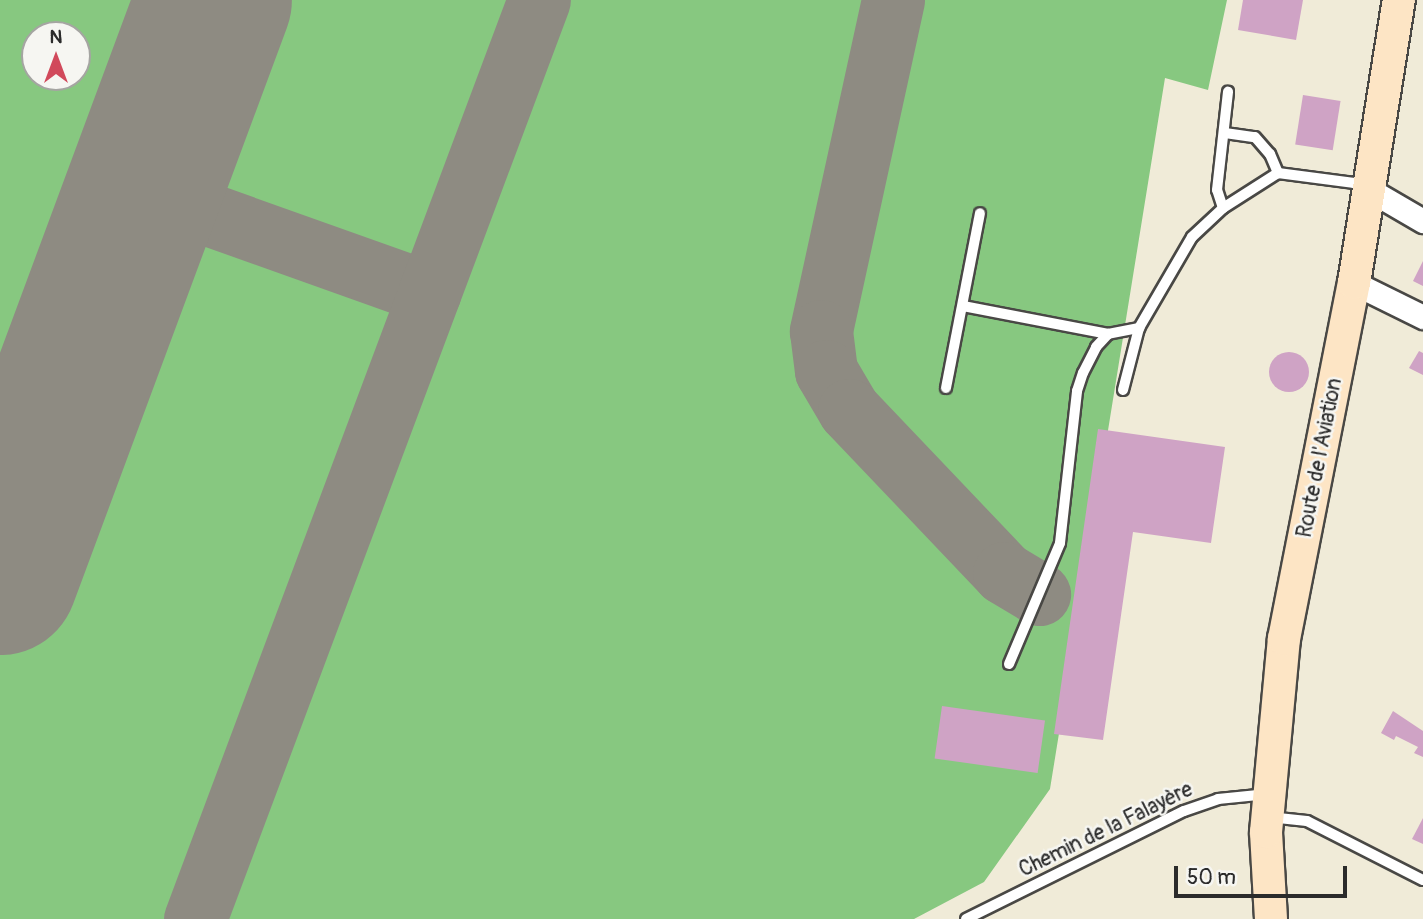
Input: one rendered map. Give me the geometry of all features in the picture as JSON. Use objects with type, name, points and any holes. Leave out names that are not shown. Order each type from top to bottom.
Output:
[{"type":"street","name":"Route de l'Aviation","points":[[1271,919],[1268,805],[1284,639],[1354,284],[1399,0]]},
{"type":"street","points":[[1368,189],[1423,221]]},
{"type":"street","points":[[1354,284],[1423,317]]},
{"type":"lane","points":[[1223,208],[1217,190],[1228,92]]},
{"type":"lane","points":[[1225,133],[1255,137],[1269,153],[1278,173]]},
{"type":"lane","points":[[1123,390],[1139,328],[1192,237],[1223,208],[1278,173],[1354,184],[1368,189]]},
{"type":"lane","points":[[946,388],[980,213]]},
{"type":"lane","points":[[963,306],[1108,334],[1139,328]]},
{"type":"lane","points":[[1009,664],[1060,543],[1077,391],[1096,347],[1108,334]]},
{"type":"lane","name":"Chemin de la Falayère","points":[[966,919],[1184,811],[1218,799],[1250,793],[1268,805],[1307,821],[1423,880]]},
{"type":"green space","points":[[0,0],[1227,0],[1208,90],[1165,78],[1050,789],[984,882],[914,919],[0,919]]},
{"type":"building","points":[[1243,0],[1303,0],[1296,40],[1238,30]]},
{"type":"building","points":[[1303,95],[1341,101],[1333,150],[1295,144]]},
{"type":"building","points":[[1423,261],[1423,286],[1413,281]]},
{"type":"building","points":[[1419,351],[1423,353],[1423,375],[1409,368]]},
{"type":"building","points":[[1289,352],[1303,358],[1309,372],[1303,386],[1289,392],[1275,386],[1269,372],[1275,358]]},
{"type":"building","points":[[1098,429],[1225,447],[1211,543],[1133,532],[1103,740],[1054,734]]},
{"type":"building","points":[[942,706],[1045,720],[1038,773],[935,758]]},
{"type":"building","points":[[1393,711],[1423,731],[1423,757],[1414,753],[1418,747],[1396,736],[1394,740],[1381,733]]},
{"type":"building","points":[[1423,818],[1423,844],[1412,839]]},
{"type":"taxiway","points":[[195,919],[539,0]]},
{"type":"taxiway","points":[[893,0],[821,331],[826,371],[849,410],[1004,573],[1039,594]]},
{"type":"taxiway","points":[[143,191],[429,293]]},
{"type":"runway","points":[[0,577],[214,0]]}]
